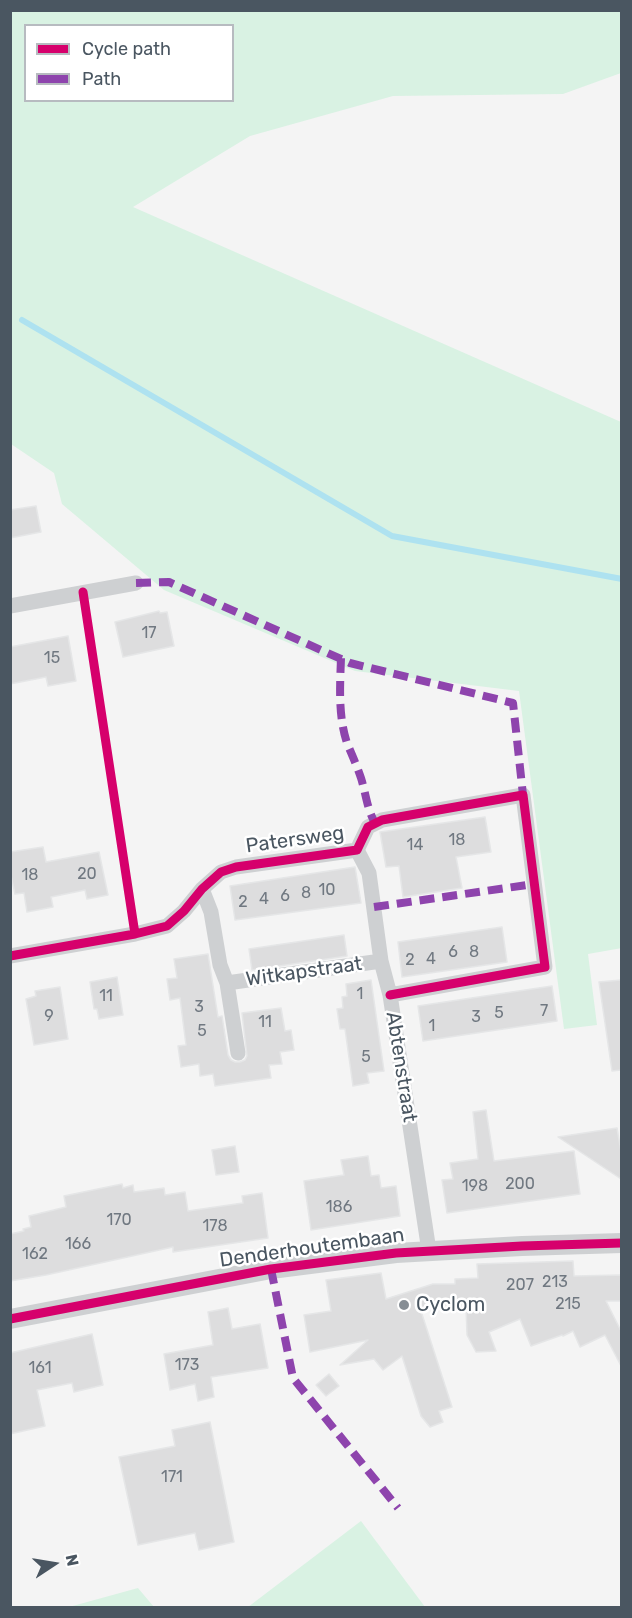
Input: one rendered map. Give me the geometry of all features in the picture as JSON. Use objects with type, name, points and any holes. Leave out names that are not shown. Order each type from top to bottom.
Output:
[{"type":"street","points":[[10,606],[136,583]]},
{"type":"street","name":"Patersweg","points":[[10,956],[115,938],[168,926],[220,872],[236,867],[357,850],[368,827],[382,820],[523,795],[545,967],[390,995]]},
{"type":"street","name":"Abtenstraat","points":[[357,850],[369,873],[381,961],[390,995],[429,1251]]},
{"type":"street","name":"Witkapstraat","points":[[202,889],[211,912],[220,965],[227,983],[237,1053]]},
{"type":"street","name":"Witkapstraat","points":[[227,983],[381,961]]},
{"type":"street","name":"Denderhoutembaan","points":[[10,1319],[271,1269],[396,1253],[621,1243]]},
{"type":"green space","points":[[10,11],[621,11],[621,73],[563,94],[393,96],[250,136],[133,207],[621,422],[622,948],[588,954],[597,1025],[564,1029],[519,691],[355,671],[164,590],[62,504],[54,473],[11,444]]},
{"type":"green space","points":[[361,1521],[425,1607],[248,1607]]},
{"type":"green space","points":[[138,1588],[154,1607],[69,1607]]},
{"type":"building","points":[[36,506],[41,532],[10,538],[10,510]]},
{"type":"building","points":[[159,611],[160,613],[167,612],[174,646],[123,657],[115,622]]},
{"type":"building","points":[[68,636],[76,681],[48,686],[46,677],[10,684],[10,647]]},
{"type":"building","points":[[485,817],[491,852],[456,857],[462,888],[403,897],[399,866],[386,867],[380,832]]},
{"type":"building","points":[[43,847],[46,862],[99,852],[108,895],[87,899],[85,890],[51,897],[53,907],[27,912],[24,893],[15,894],[10,871],[10,852]]},
{"type":"building","points":[[355,867],[361,903],[235,920],[230,886]]},
{"type":"building","points":[[502,927],[507,962],[402,977],[398,942]]},
{"type":"building","points":[[344,935],[347,956],[252,970],[249,949]]},
{"type":"building","points":[[208,954],[218,1017],[222,1016],[228,1055],[231,1060],[240,1062],[247,1056],[242,1013],[281,1008],[285,1031],[291,1030],[294,1050],[280,1052],[282,1064],[269,1065],[271,1078],[215,1086],[213,1074],[200,1076],[199,1064],[181,1067],[178,1046],[186,1045],[180,998],[170,1000],[167,979],[177,978],[174,959]]},
{"type":"building","points":[[117,977],[123,1015],[99,1019],[97,1009],[94,1009],[90,982]]},
{"type":"building","points":[[371,980],[384,1071],[367,1073],[369,1083],[353,1086],[345,1029],[340,1029],[337,1009],[343,1008],[342,997],[347,996],[346,984]]},
{"type":"building","points":[[621,980],[621,1070],[612,1071],[599,982]]},
{"type":"building","points":[[552,986],[557,1021],[423,1041],[418,1006]]},
{"type":"building","points":[[60,987],[68,1039],[34,1045],[26,999],[36,996],[35,991]]},
{"type":"building","points":[[486,1110],[494,1161],[574,1151],[580,1194],[447,1213],[442,1180],[453,1179],[450,1163],[478,1159],[473,1112]]},
{"type":"building","points":[[617,1128],[621,1151],[621,1179],[558,1137]]},
{"type":"building","points":[[235,1146],[239,1172],[216,1175],[212,1150]]},
{"type":"building","points":[[368,1156],[371,1176],[379,1175],[381,1188],[396,1186],[400,1216],[311,1230],[304,1181],[344,1175],[341,1160]]},
{"type":"building","points":[[122,1184],[123,1188],[133,1185],[134,1192],[164,1188],[165,1195],[185,1192],[188,1211],[243,1203],[242,1196],[262,1193],[268,1238],[173,1252],[173,1247],[10,1281],[10,1234],[31,1227],[29,1216],[66,1207],[64,1196]]},
{"type":"building","points":[[573,1261],[574,1276],[621,1275],[621,1301],[606,1301],[621,1331],[621,1366],[605,1335],[580,1347],[573,1331],[531,1346],[520,1319],[489,1332],[496,1351],[476,1352],[467,1335],[466,1306],[420,1308],[452,1407],[439,1411],[443,1422],[430,1427],[421,1416],[402,1356],[383,1370],[374,1359],[340,1365],[368,1340],[310,1352],[304,1315],[331,1311],[326,1280],[381,1273],[386,1299],[433,1284],[455,1284],[455,1279],[478,1278],[477,1264]]},
{"type":"building","points":[[228,1308],[232,1329],[260,1324],[268,1368],[211,1377],[214,1397],[198,1401],[195,1384],[170,1390],[164,1354],[213,1345],[208,1312]]},
{"type":"building","points":[[92,1334],[103,1385],[74,1392],[72,1383],[37,1390],[45,1426],[10,1434],[10,1353]]},
{"type":"building","points":[[329,1374],[339,1386],[326,1396],[316,1385]]},
{"type":"building","points":[[210,1422],[234,1542],[199,1550],[195,1533],[138,1545],[119,1457],[175,1446],[172,1430]]},
{"type":"waterway","points":[[22,320],[392,536],[622,579]]},
{"type":"marked path","points":[[136,583],[169,582],[350,663],[513,703],[523,795]]},
{"type":"marked path","points":[[341,658],[340,701],[344,733],[375,823]]},
{"type":"marked path","points":[[374,907],[534,884]]},
{"type":"marked path","points":[[271,1269],[293,1378],[398,1508]]},
{"type":"cycle path","points":[[83,592],[135,934]]},
{"type":"cycle path","points":[[10,956],[135,934],[167,926],[221,872],[236,867],[357,850],[368,827],[382,820],[523,795],[545,967],[390,995]]},
{"type":"cycle path","points":[[10,1319],[271,1269],[396,1253],[622,1243]]},
{"type":"place","name":"Cyclom","points":[[404,1305]]}]
